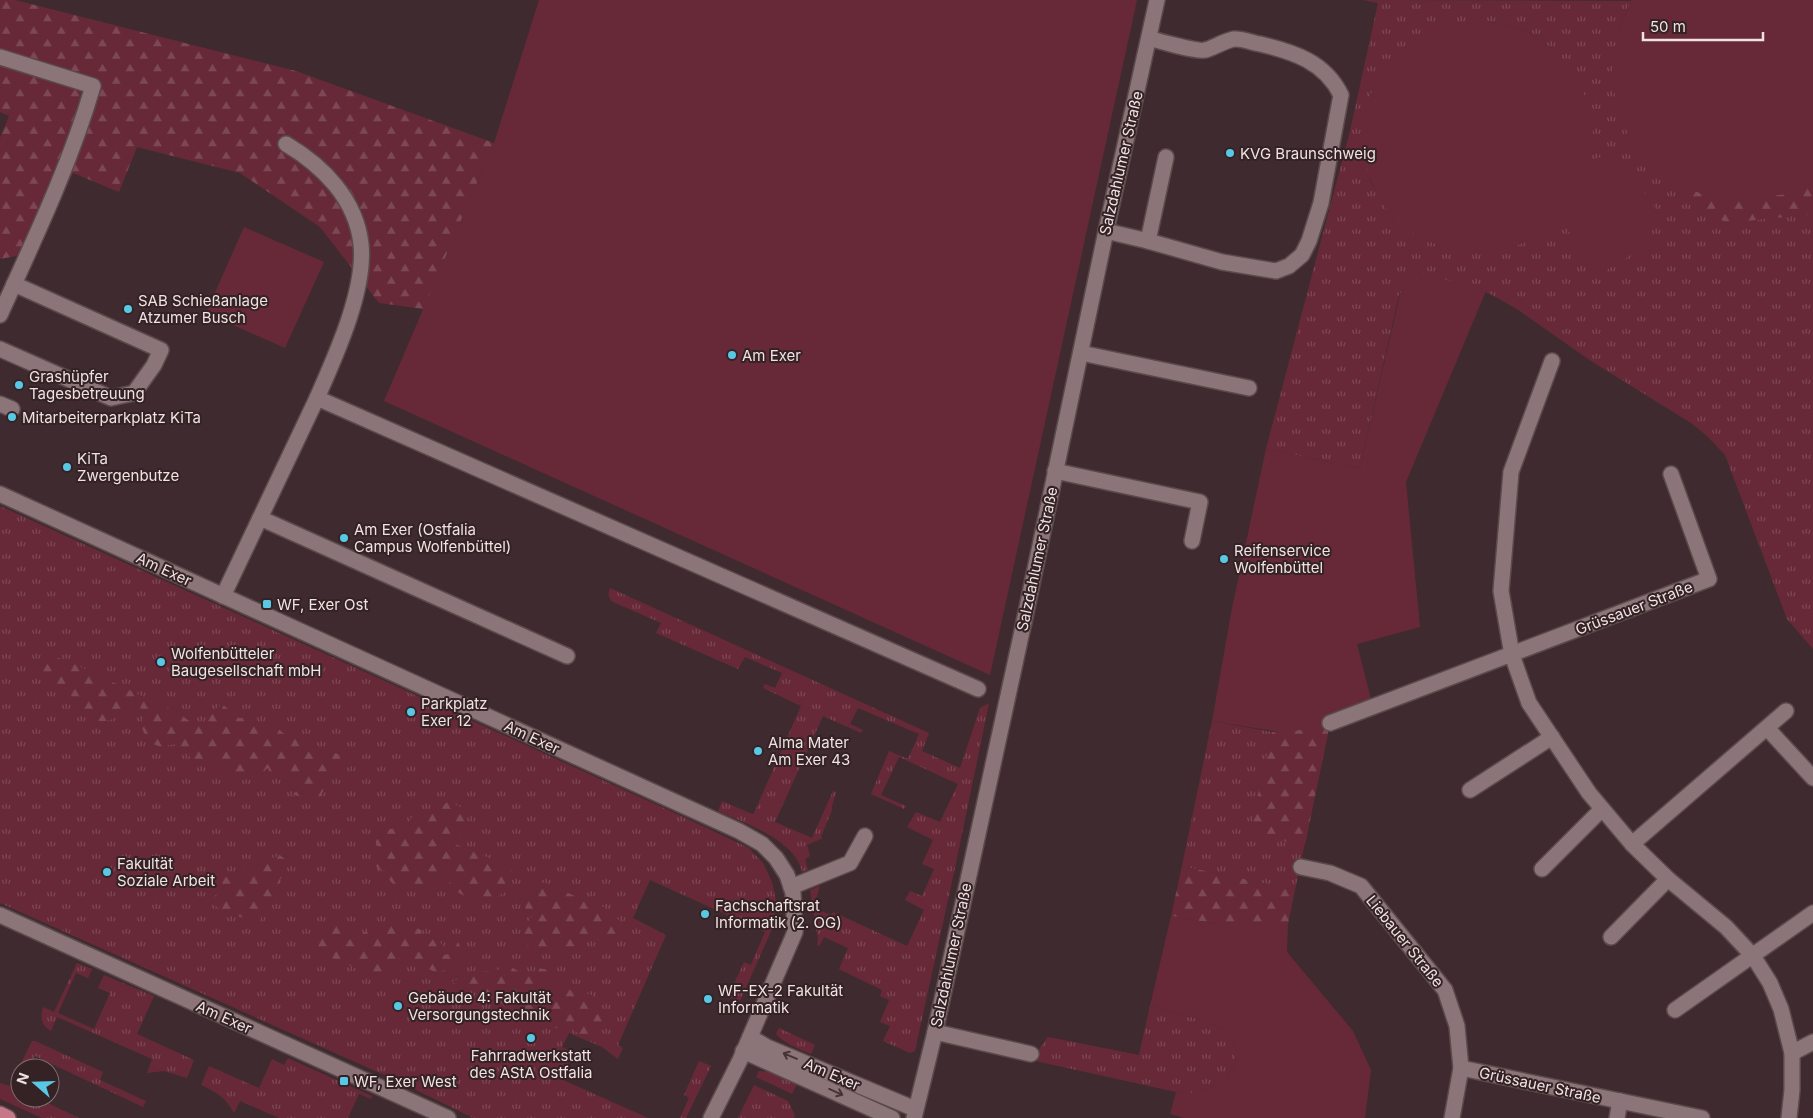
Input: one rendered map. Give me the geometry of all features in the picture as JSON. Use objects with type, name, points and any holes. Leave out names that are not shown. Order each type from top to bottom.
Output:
[{"type":"main road","points":[[0,1114],[8,1118]]},
{"type":"street","name":"Salzdahlumer Straße","points":[[914,1114],[935,1032],[1157,0]]},
{"type":"street","points":[[1106,231],[1222,262],[1276,271],[1289,266],[1302,255],[1309,241],[1321,203],[1341,95],[1336,84],[1323,70],[1306,58],[1288,50],[1235,39],[1218,44],[1205,51],[1149,38]]},
{"type":"street","points":[[0,57],[93,86],[73,148],[0,315]]},
{"type":"street","points":[[223,596],[317,398],[351,310],[360,265],[361,245],[356,224],[344,197],[329,176],[308,157],[286,144]]},
{"type":"street","points":[[1148,241],[1166,157]]},
{"type":"street","points":[[0,349],[112,398],[134,393],[154,365],[161,350],[14,284]]},
{"type":"street","points":[[1081,354],[1248,388]]},
{"type":"street","points":[[1552,361],[1511,472],[1501,591],[1512,655],[1530,703],[1589,793],[1632,844],[1668,879],[1726,927],[1753,956],[1770,983],[1781,1009],[1792,1053],[1792,1090],[1789,1118]]},
{"type":"street","points":[[317,398],[978,690]]},
{"type":"street","points":[[1055,471],[1200,502],[1192,541]]},
{"type":"street","name":"Grüssauer Straße","points":[[1330,723],[1709,579],[1672,474]]},
{"type":"street","name":"Am Exer","points":[[0,494],[739,831],[762,844],[776,858],[787,875],[794,899],[794,932],[750,1037],[711,1118]]},
{"type":"street","points":[[260,518],[567,656]]},
{"type":"street","points":[[1632,844],[1786,711]]},
{"type":"street","points":[[1766,728],[1813,778]]},
{"type":"street","points":[[1470,790],[1552,737]]},
{"type":"street","points":[[1542,870],[1602,809]]},
{"type":"street","points":[[791,887],[850,863],[865,836]]},
{"type":"street","name":"Liebauer Straße","points":[[1300,867],[1330,873],[1361,886],[1445,990],[1456,1026],[1460,1068],[1452,1118]]},
{"type":"street","points":[[1611,937],[1668,879]]},
{"type":"street","points":[[1675,1010],[1813,913]]},
{"type":"street","name":"Am Exer","points":[[0,915],[448,1118]]},
{"type":"street","points":[[935,1032],[1031,1054]]},
{"type":"street","name":"Am Exer","points":[[750,1037],[767,1047],[914,1114]]},
{"type":"street","points":[[1792,1053],[1813,1042]]},
{"type":"street","name":"Am Exer","points":[[743,1051],[892,1118]]},
{"type":"street","name":"Grüssauer Straße","points":[[1460,1068],[1702,1118]]},
{"type":"street","name":"Grüssauer Straße","points":[[1617,1118],[1620,1101]]},
{"type":"green space","points":[[0,0],[15,0],[296,71],[494,143],[424,309],[379,303],[320,227],[240,173],[137,147],[119,192],[73,173],[37,252],[0,259],[0,138],[9,116],[0,112]]},
{"type":"green space","name":"Am Exer","points":[[539,0],[1137,0],[990,675],[384,401],[494,143]]},
{"type":"green space","points":[[1363,0],[1632,1],[1618,29],[1799,192],[1813,181],[1813,649],[1787,619],[1725,455],[1691,423],[1591,361],[1517,309],[1471,284],[1412,280],[1399,295],[1360,468],[1266,449],[1350,131],[1378,3]],"holes":[[[1488,21],[1526,31],[1558,53],[1418,237],[1389,212],[1369,179]]]},
{"type":"green space","points":[[1629,0],[1813,0],[1813,181],[1799,192],[1723,203],[1663,177],[1630,141],[1611,82],[1618,29],[1632,1]]},
{"type":"green space","points":[[1488,21],[1526,31],[1558,53],[1581,84],[1593,122],[1592,160],[1618,151],[1662,220],[1643,233],[1650,243],[1598,275],[1587,267],[1562,218],[1530,241],[1493,253],[1454,251],[1418,237],[1388,212],[1369,178],[1362,140],[1367,101],[1385,67],[1414,40],[1449,24]]},
{"type":"green space","points":[[1663,177],[1723,203],[1799,192],[1813,181],[1813,214],[1727,223],[1685,200]]},
{"type":"green space","points":[[244,227],[324,262],[285,348],[206,313]]},
{"type":"green space","points":[[1428,277],[1471,284],[1486,291],[1406,482],[1420,627],[1357,644],[1373,707],[1330,723],[1286,733],[1212,721],[1232,608],[1266,449],[1360,468],[1400,294],[1412,280]]},
{"type":"green space","points":[[0,506],[749,848],[763,863],[772,882],[777,905],[772,929],[740,1001],[728,997],[744,962],[751,965],[765,932],[650,880],[633,918],[666,935],[618,1045],[623,1048],[618,1059],[602,1047],[569,1033],[562,1047],[573,1052],[561,1079],[648,1118],[473,1118],[400,1082],[0,903]]},
{"type":"green space","points":[[610,588],[929,733],[922,751],[960,768],[980,708],[989,703],[915,1051],[910,1053],[883,1041],[890,1026],[880,1022],[889,1000],[880,996],[882,990],[839,969],[848,948],[824,937],[819,946],[817,945],[818,939],[810,890],[820,886],[814,905],[819,910],[831,915],[833,912],[907,946],[924,910],[905,900],[910,891],[922,896],[934,869],[922,864],[933,840],[907,827],[916,812],[940,822],[958,784],[899,757],[881,795],[906,806],[904,809],[871,794],[889,751],[908,759],[919,734],[858,708],[850,724],[863,730],[861,733],[823,716],[775,822],[812,838],[833,791],[836,792],[832,810],[821,837],[823,838],[807,845],[810,856],[805,859],[808,870],[802,872],[798,861],[780,842],[754,827],[718,811],[722,801],[752,814],[754,813],[801,706],[763,688],[765,684],[775,688],[782,673],[745,657],[738,669],[656,633],[661,623],[613,602],[609,596]]},
{"type":"green space","points":[[43,654],[66,660],[178,713],[195,725],[206,723],[210,713],[222,704],[239,718],[250,718],[264,727],[276,728],[289,737],[301,738],[342,756],[320,797],[309,794],[301,798],[294,794],[300,788],[294,784],[297,777],[288,777],[280,773],[271,776],[268,768],[250,779],[239,780],[230,774],[220,771],[217,766],[210,763],[196,764],[174,744],[161,747],[148,742],[142,728],[140,706],[107,721],[100,721],[87,716],[69,692],[59,692],[55,687],[54,680],[34,676],[36,663]]},
{"type":"green space","points":[[1212,721],[1272,732],[1330,723],[1295,890],[1182,866]]},
{"type":"green space","points":[[1330,723],[1305,845],[1249,834],[1272,732],[1286,733]]},
{"type":"green space","points":[[448,801],[469,811],[455,844],[489,858],[512,871],[505,890],[494,899],[473,899],[459,893],[449,884],[451,879],[449,871],[437,874],[431,884],[423,889],[414,889],[410,883],[405,888],[401,887],[392,883],[386,871],[380,870],[374,864],[374,856],[382,849],[376,845],[375,836],[380,830],[409,826],[411,818],[416,813],[429,813],[434,807],[443,806]]},
{"type":"green space","points":[[281,856],[289,862],[258,924],[220,909],[213,904],[214,897],[219,891],[215,886],[214,875],[218,871],[229,879],[234,874],[238,874],[241,878],[246,866]]},
{"type":"green space","points":[[1182,866],[1295,890],[1288,924],[1217,924],[1171,916]]},
{"type":"green space","points":[[544,882],[590,903],[601,905],[619,920],[621,933],[612,941],[603,943],[594,937],[568,954],[529,947],[522,936],[533,914],[526,910],[523,900],[527,892],[538,889]]},
{"type":"green space","points":[[1171,916],[1217,924],[1288,924],[1287,952],[1353,1031],[1371,1070],[1365,1118],[1184,1118],[1170,1114],[1176,1092],[1193,1093],[1209,1089],[1226,1080],[1235,1064],[1236,1052],[1232,1038],[1224,1029],[1202,1020],[1150,1006]]},
{"type":"green space","points":[[331,919],[344,924],[349,933],[361,935],[380,926],[391,925],[416,928],[421,930],[423,941],[429,944],[434,938],[443,945],[440,951],[443,955],[449,954],[451,945],[458,942],[466,959],[457,962],[454,968],[436,972],[399,958],[391,973],[381,979],[321,953],[316,944],[320,930]]},
{"type":"green space","points":[[77,963],[92,969],[88,978],[76,973],[58,1013],[94,1029],[110,993],[98,988],[104,975],[154,996],[137,1034],[194,1060],[187,1078],[164,1071],[147,1073],[152,1059],[57,1017],[51,1031],[43,1024],[43,1007],[54,1012]]},
{"type":"green space","points":[[502,964],[530,975],[538,968],[549,970],[553,988],[561,983],[574,993],[583,992],[597,997],[602,1009],[603,1018],[597,1032],[592,1037],[581,1035],[573,1030],[547,1027],[532,1021],[520,1010],[506,1008],[498,1000],[451,982],[478,971],[496,973]]},
{"type":"green space","points":[[1150,1006],[1202,1020],[1224,1029],[1232,1038],[1236,1052],[1235,1064],[1226,1080],[1209,1089],[1193,1093],[1176,1092],[1031,1060],[1048,1037],[1139,1055]]},
{"type":"green space","points":[[779,1028],[815,1045],[811,1054],[792,1046],[780,1038],[776,1034]]},
{"type":"green space","points":[[32,1041],[35,1041],[103,1072],[100,1080],[146,1101],[143,1107],[60,1068],[60,1058],[39,1058],[35,1056],[34,1058],[24,1058]]},
{"type":"green space","points":[[288,1058],[372,1096],[371,1099],[359,1094],[348,1118],[279,1118],[240,1101],[234,1113],[228,1103],[220,1096],[201,1085],[209,1066],[259,1088],[272,1059],[284,1065]]},
{"type":"green space","points":[[699,1061],[711,1066],[686,1118],[680,1118],[689,1098],[684,1095]]},
{"type":"green space","points":[[759,1071],[769,1072],[797,1084],[792,1094],[756,1077]]},
{"type":"green space","points":[[0,1083],[10,1086],[10,1104],[0,1099]]},
{"type":"green space","points":[[754,1085],[788,1101],[795,1115],[794,1118],[738,1118]]},
{"type":"green space","points":[[20,1108],[58,1108],[79,1118],[42,1118]]},
{"type":"place","name":"KVG Braunschweig","points":[[1230,153]]},
{"type":"place","name":"SAB Schießanlage Atzumer Busch","points":[[128,309]]},
{"type":"place","name":"Am Exer","points":[[732,355]]},
{"type":"place","name":"Grashüpfer Tagesbetreuung","points":[[19,385]]},
{"type":"place","name":"Mitarbeiterparkplatz KiTa","points":[[12,417]]},
{"type":"place","name":"KiTa Zwergenbutze","points":[[67,467]]},
{"type":"place","name":"Am Exer (Ostfalia Campus Wolfenbüttel)","points":[[344,538]]},
{"type":"place","name":"Reifenservice Wolfenbüttel","points":[[1224,559]]},
{"type":"place","name":"WF, Exer Ost","points":[[267,604]]},
{"type":"place","name":"Wolfenbütteler Baugesellschaft mbH","points":[[161,662]]},
{"type":"place","name":"Parkplatz Exer 12","points":[[411,712]]},
{"type":"place","name":"Alma Mater Am Exer 43","points":[[758,751]]},
{"type":"place","name":"Fakultät Soziale Arbeit","points":[[107,872]]},
{"type":"place","name":"Fachschaftsrat Informatik (2. OG)","points":[[705,914]]},
{"type":"place","name":"WF-EX-2 Fakultät Informatik","points":[[708,999]]},
{"type":"place","name":"Gebäude 4: Fakultät Versorgungstechnik","points":[[398,1006]]},
{"type":"place","name":"Fahrradwerkstatt des AStA Ostfalia","points":[[531,1038]]},
{"type":"place","name":"WF, Exer West","points":[[344,1081]]}]
